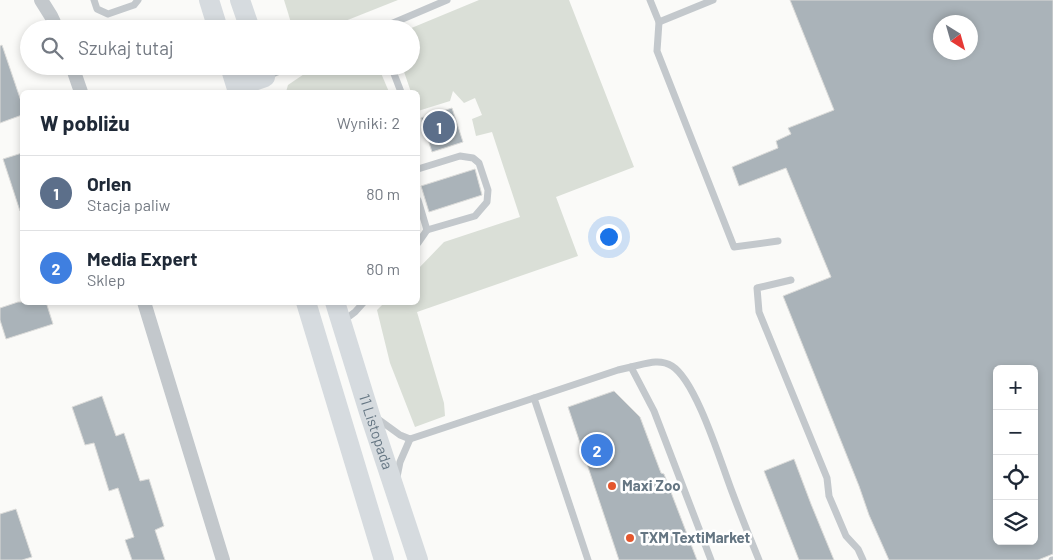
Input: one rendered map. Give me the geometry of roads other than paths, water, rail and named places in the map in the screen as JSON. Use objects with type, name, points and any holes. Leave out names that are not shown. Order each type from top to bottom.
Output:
[{"type":"main road","points":[[209,0],[215,20]]},
{"type":"main road","points":[[240,0],[247,20]]},
{"type":"main road","points":[[233,75],[237,90],[266,79]]},
{"type":"main road","name":"11 Listopada","points":[[307,305],[384,560]]},
{"type":"main road","name":"11 Listopada","points":[[336,305],[418,560]]},
{"type":"main road","points":[[315,332],[341,323]]},
{"type":"street","points":[[41,0],[54,20]]},
{"type":"street","points":[[75,75],[80,90]]},
{"type":"street","points":[[145,305],[223,560]]},
{"type":"lane","points":[[94,0],[97,9],[108,14],[134,6],[138,0]]},
{"type":"lane","points":[[400,20],[447,0]]},
{"type":"lane","points":[[650,0],[659,22],[657,51],[734,247],[778,241]]},
{"type":"lane","points":[[659,22],[713,0]]},
{"type":"lane","points":[[394,75],[400,90]]},
{"type":"lane","points":[[420,168],[460,156],[473,158],[479,163],[488,190],[486,202],[475,216],[427,230],[420,240]]},
{"type":"lane","points":[[420,207],[427,230]]},
{"type":"lane","points":[[791,280],[758,288],[760,312],[827,478],[829,496],[846,536],[858,549],[863,560]]},
{"type":"lane","points":[[341,323],[361,305]]},
{"type":"lane","points":[[369,412],[400,435],[410,439],[618,370],[657,361],[671,365],[681,374],[692,391],[713,439],[759,560]]},
{"type":"lane","points":[[632,367],[654,411],[711,560]]},
{"type":"lane","points":[[534,398],[588,560]]},
{"type":"lane","points":[[394,487],[400,462],[410,439]]},
{"type":"place","name":"Orlen","points":[[439,127]]},
{"type":"place","name":"Media Expert","points":[[597,450]]},
{"type":"place","name":"Maxi Zoo","points":[[612,486]]},
{"type":"place","name":"TXM TextiMarket","points":[[630,538]]}]
